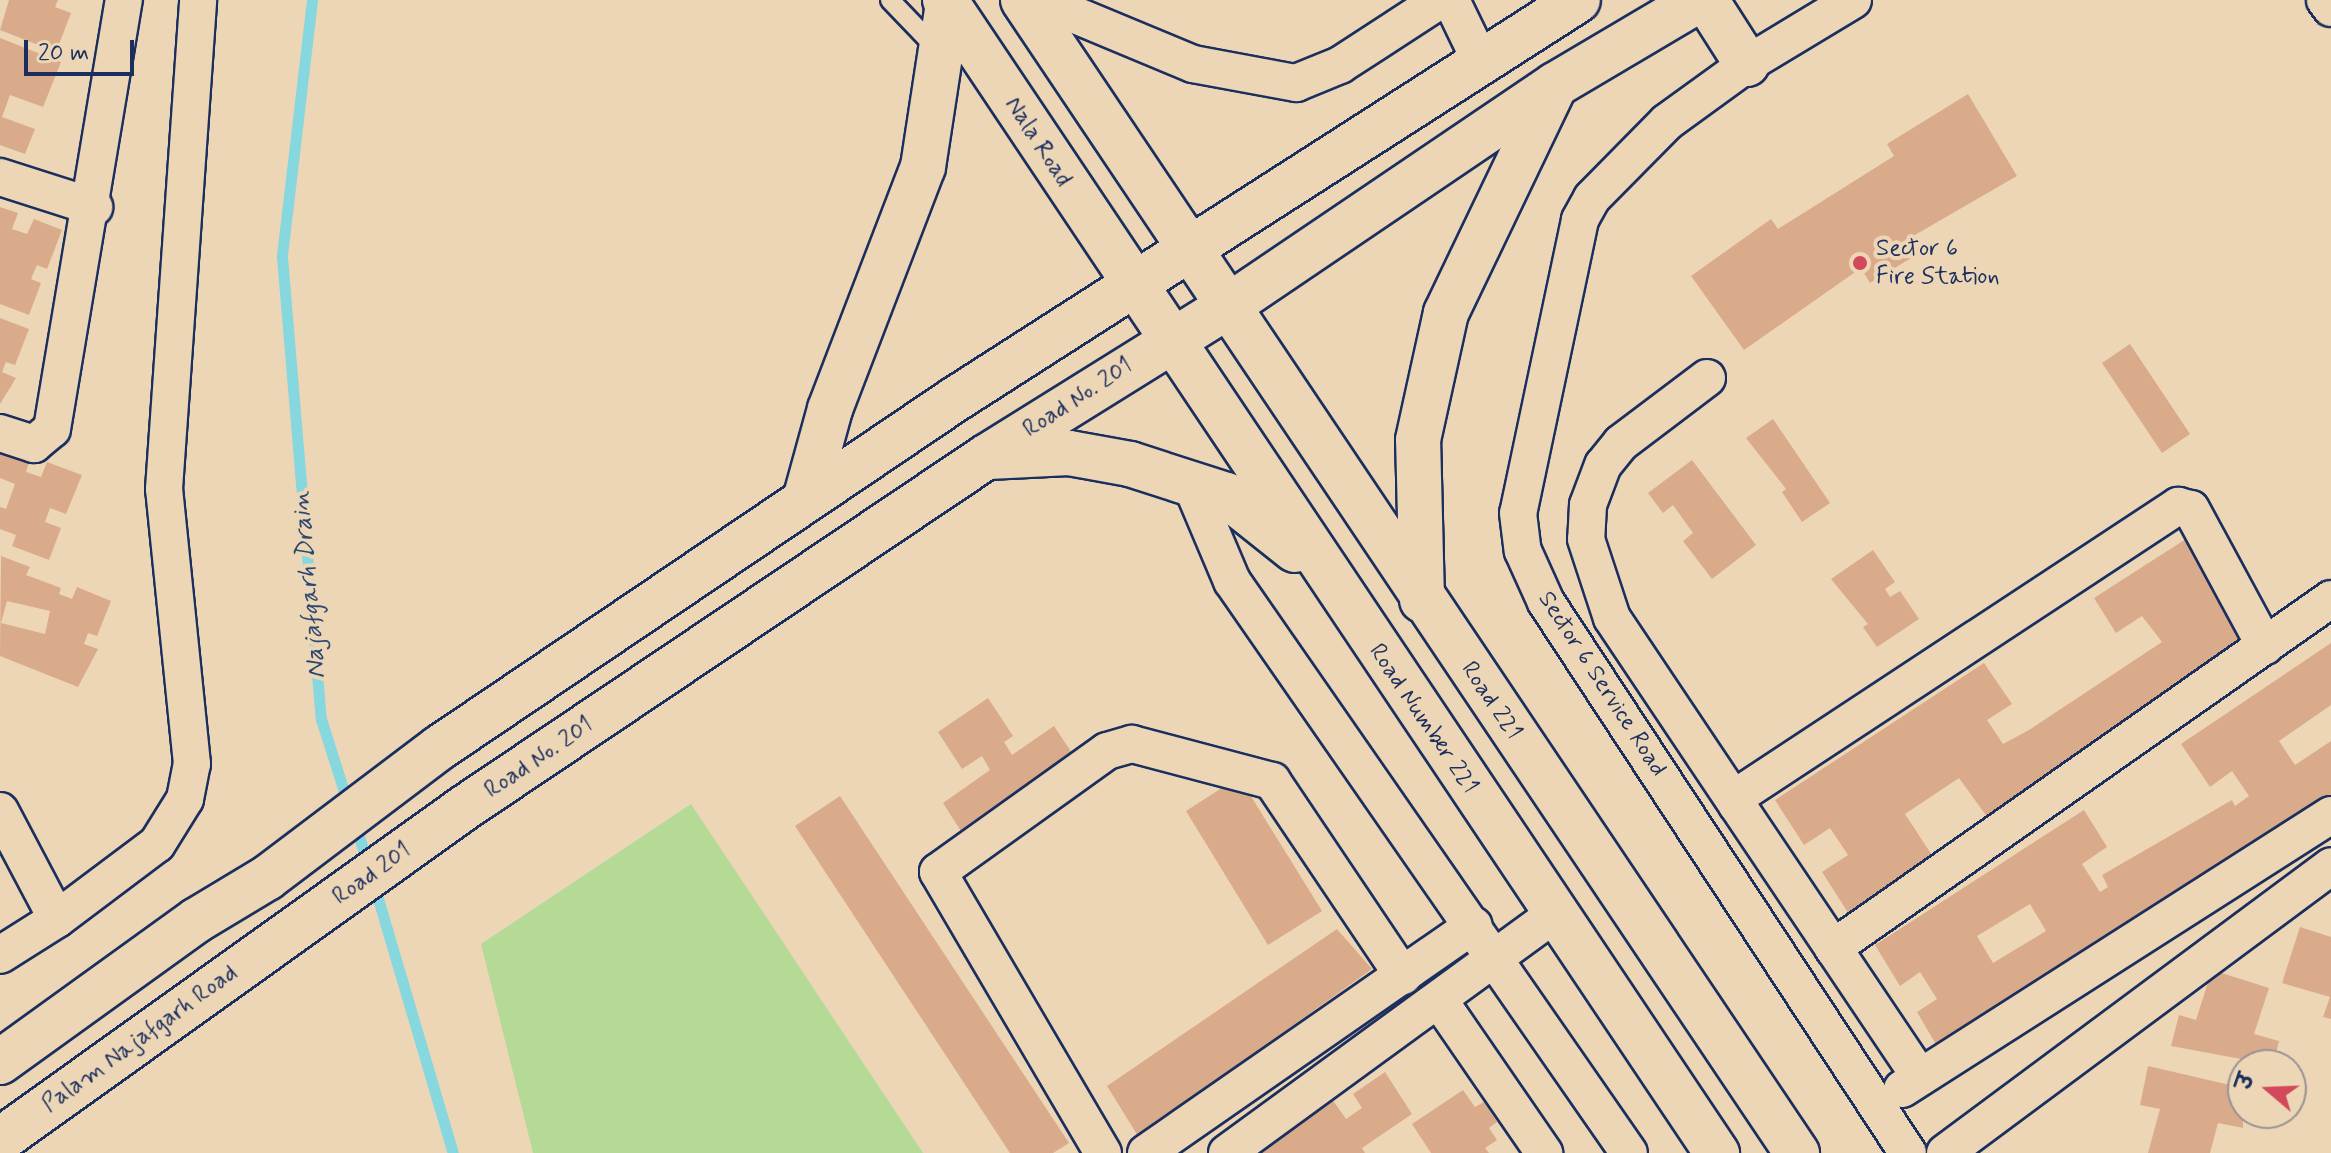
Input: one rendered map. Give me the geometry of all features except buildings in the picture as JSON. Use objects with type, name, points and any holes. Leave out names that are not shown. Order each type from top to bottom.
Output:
[{"type":"main road","points":[[1023,0],[1187,247]]},
{"type":"main road","points":[[0,1062],[197,920],[267,878],[439,748],[805,500],[1187,247],[1578,0]]},
{"type":"main road","name":"Road No. 201","points":[[464,808],[986,457],[1173,337],[1227,307],[1555,85],[1699,0]]},
{"type":"main road","points":[[1706,0],[1747,64]]},
{"type":"main road","points":[[805,500],[830,409],[923,167],[946,2]]},
{"type":"main road","name":"Nala Road","points":[[946,2],[1132,283]]},
{"type":"main road","points":[[1422,600],[1418,440],[1446,313],[1555,85]]},
{"type":"main road","name":"Road 221","points":[[1187,247],[1797,1153]]},
{"type":"main road","name":"Road Number 221","points":[[1132,283],[1173,337],[1322,571],[1717,1153]]},
{"type":"main road","points":[[986,457],[1069,453],[1226,495],[1322,571]]},
{"type":"main road","name":"Road 201","points":[[280,939],[464,808]]},
{"type":"main road","name":"Palam Najafgarh Road","points":[[0,1140],[280,939]]},
{"type":"street","points":[[0,433],[34,444],[52,429],[94,207],[124,0]]},
{"type":"street","points":[[0,955],[57,919],[157,844],[185,799],[192,764],[164,489],[198,0]]},
{"type":"street","points":[[1039,0],[1135,35],[1193,64],[1296,83],[1340,65],[1440,0]]},
{"type":"street","points":[[1104,0],[1135,35]]},
{"type":"street","points":[[1451,0],[1481,62]]},
{"type":"street","name":"Sector 6 Service Road","points":[[1853,0],[1747,64],[1667,122],[1592,198],[1580,220],[1518,513],[1523,551],[1546,602],[1908,1153]]},
{"type":"street","points":[[2325,0],[2331,8]]},
{"type":"street","points":[[0,177],[94,207]]},
{"type":"street","points":[[1707,378],[1621,443],[1603,465],[1588,505],[1586,539],[1612,618],[1920,1077]]},
{"type":"street","points":[[1191,484],[1232,581],[1498,958],[1629,1153]]},
{"type":"street","points":[[1737,805],[1744,790],[2178,506],[2191,509],[2265,646]]},
{"type":"street","points":[[1833,948],[2331,599]]},
{"type":"street","points":[[1103,1153],[938,872],[1107,751],[1132,744],[1272,781],[1403,976]]},
{"type":"street","points":[[0,811],[57,919]]},
{"type":"street","points":[[1877,1106],[2331,815]]},
{"type":"street","points":[[1958,1149],[2331,866]]},
{"type":"street","points":[[1227,1153],[1555,914]]},
{"type":"street","points":[[1146,1153],[1474,925]]},
{"type":"street","points":[[1439,1000],[1544,1153]]},
{"type":"lane","points":[[890,0],[940,52]]},
{"type":"green space","points":[[691,804],[923,1153],[533,1153],[481,944]]},
{"type":"waterway","name":"Najafgarh Drain","points":[[312,0],[282,257],[321,719],[348,804]]},
{"type":"waterway","name":"Najafgarh Drain","points":[[355,824],[368,865]]},
{"type":"waterway","name":"Najafgarh Drain","points":[[374,885],[453,1153]]},
{"type":"place","name":"Sector 6 Fire Station","points":[[1860,263]]}]
